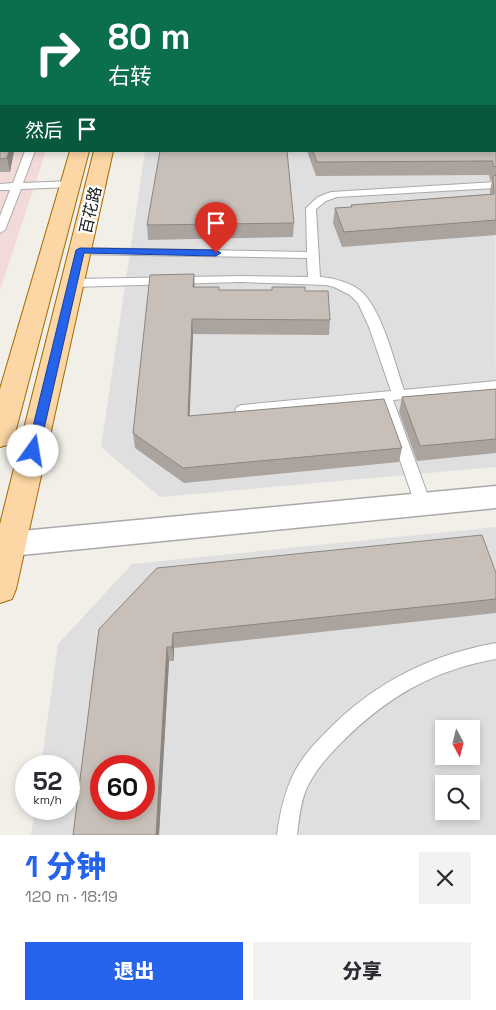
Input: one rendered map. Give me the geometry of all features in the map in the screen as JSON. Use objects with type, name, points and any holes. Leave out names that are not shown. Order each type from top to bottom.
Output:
[{"type":"main road","name":"百花路","points":[[0,438],[80,152]]},
{"type":"main road","name":"百花路","points":[[0,589],[104,152]]},
{"type":"street","points":[[11,544],[423,504],[495,500]]},
{"type":"lane","points":[[0,230],[30,152]]},
{"type":"lane","points":[[0,187],[71,184]]},
{"type":"lane","points":[[314,280],[311,208],[328,196],[335,194],[496,185]]},
{"type":"lane","points":[[80,250],[313,255]]},
{"type":"lane","points":[[72,283],[240,279],[314,280],[338,284],[353,291],[364,301],[368,308],[423,504]]},
{"type":"lane","points":[[242,410],[496,386]]},
{"type":"lane","points":[[288,835],[289,814],[295,792],[315,757],[349,721],[374,700],[405,680],[456,659],[496,651]]},
{"type":"shaded area","points":[[0,152],[46,152],[0,290]]},
{"type":"shaded area","points":[[145,152],[495,152],[496,467],[160,497],[101,447]]},
{"type":"shaded area","points":[[496,527],[496,835],[31,835],[33,820],[80,820],[80,755],[43,755],[58,644],[132,564]]},
{"type":"building","points":[[0,152],[9,152],[7,158],[0,159]]},
{"type":"building","points":[[160,152],[287,152],[294,223],[147,225]]},
{"type":"building","points":[[313,152],[496,152],[496,167],[493,166],[493,161],[317,162]]},
{"type":"building","points":[[496,175],[496,220],[344,232],[335,208],[352,207],[351,205],[494,194],[493,176]]},
{"type":"building","points":[[194,274],[193,287],[219,287],[219,290],[272,290],[272,287],[305,287],[305,291],[328,291],[330,320],[192,319],[188,416],[384,399],[402,448],[183,468],[133,433],[150,275]]},
{"type":"building","points":[[496,389],[496,439],[420,446],[402,397]]},
{"type":"building","points":[[482,535],[496,573],[496,599],[173,633],[172,647],[167,647],[156,835],[73,835],[75,820],[80,820],[80,780],[99,629],[157,568]]},
{"type":"route","points":[[33,451],[80,250],[216,253]]}]
